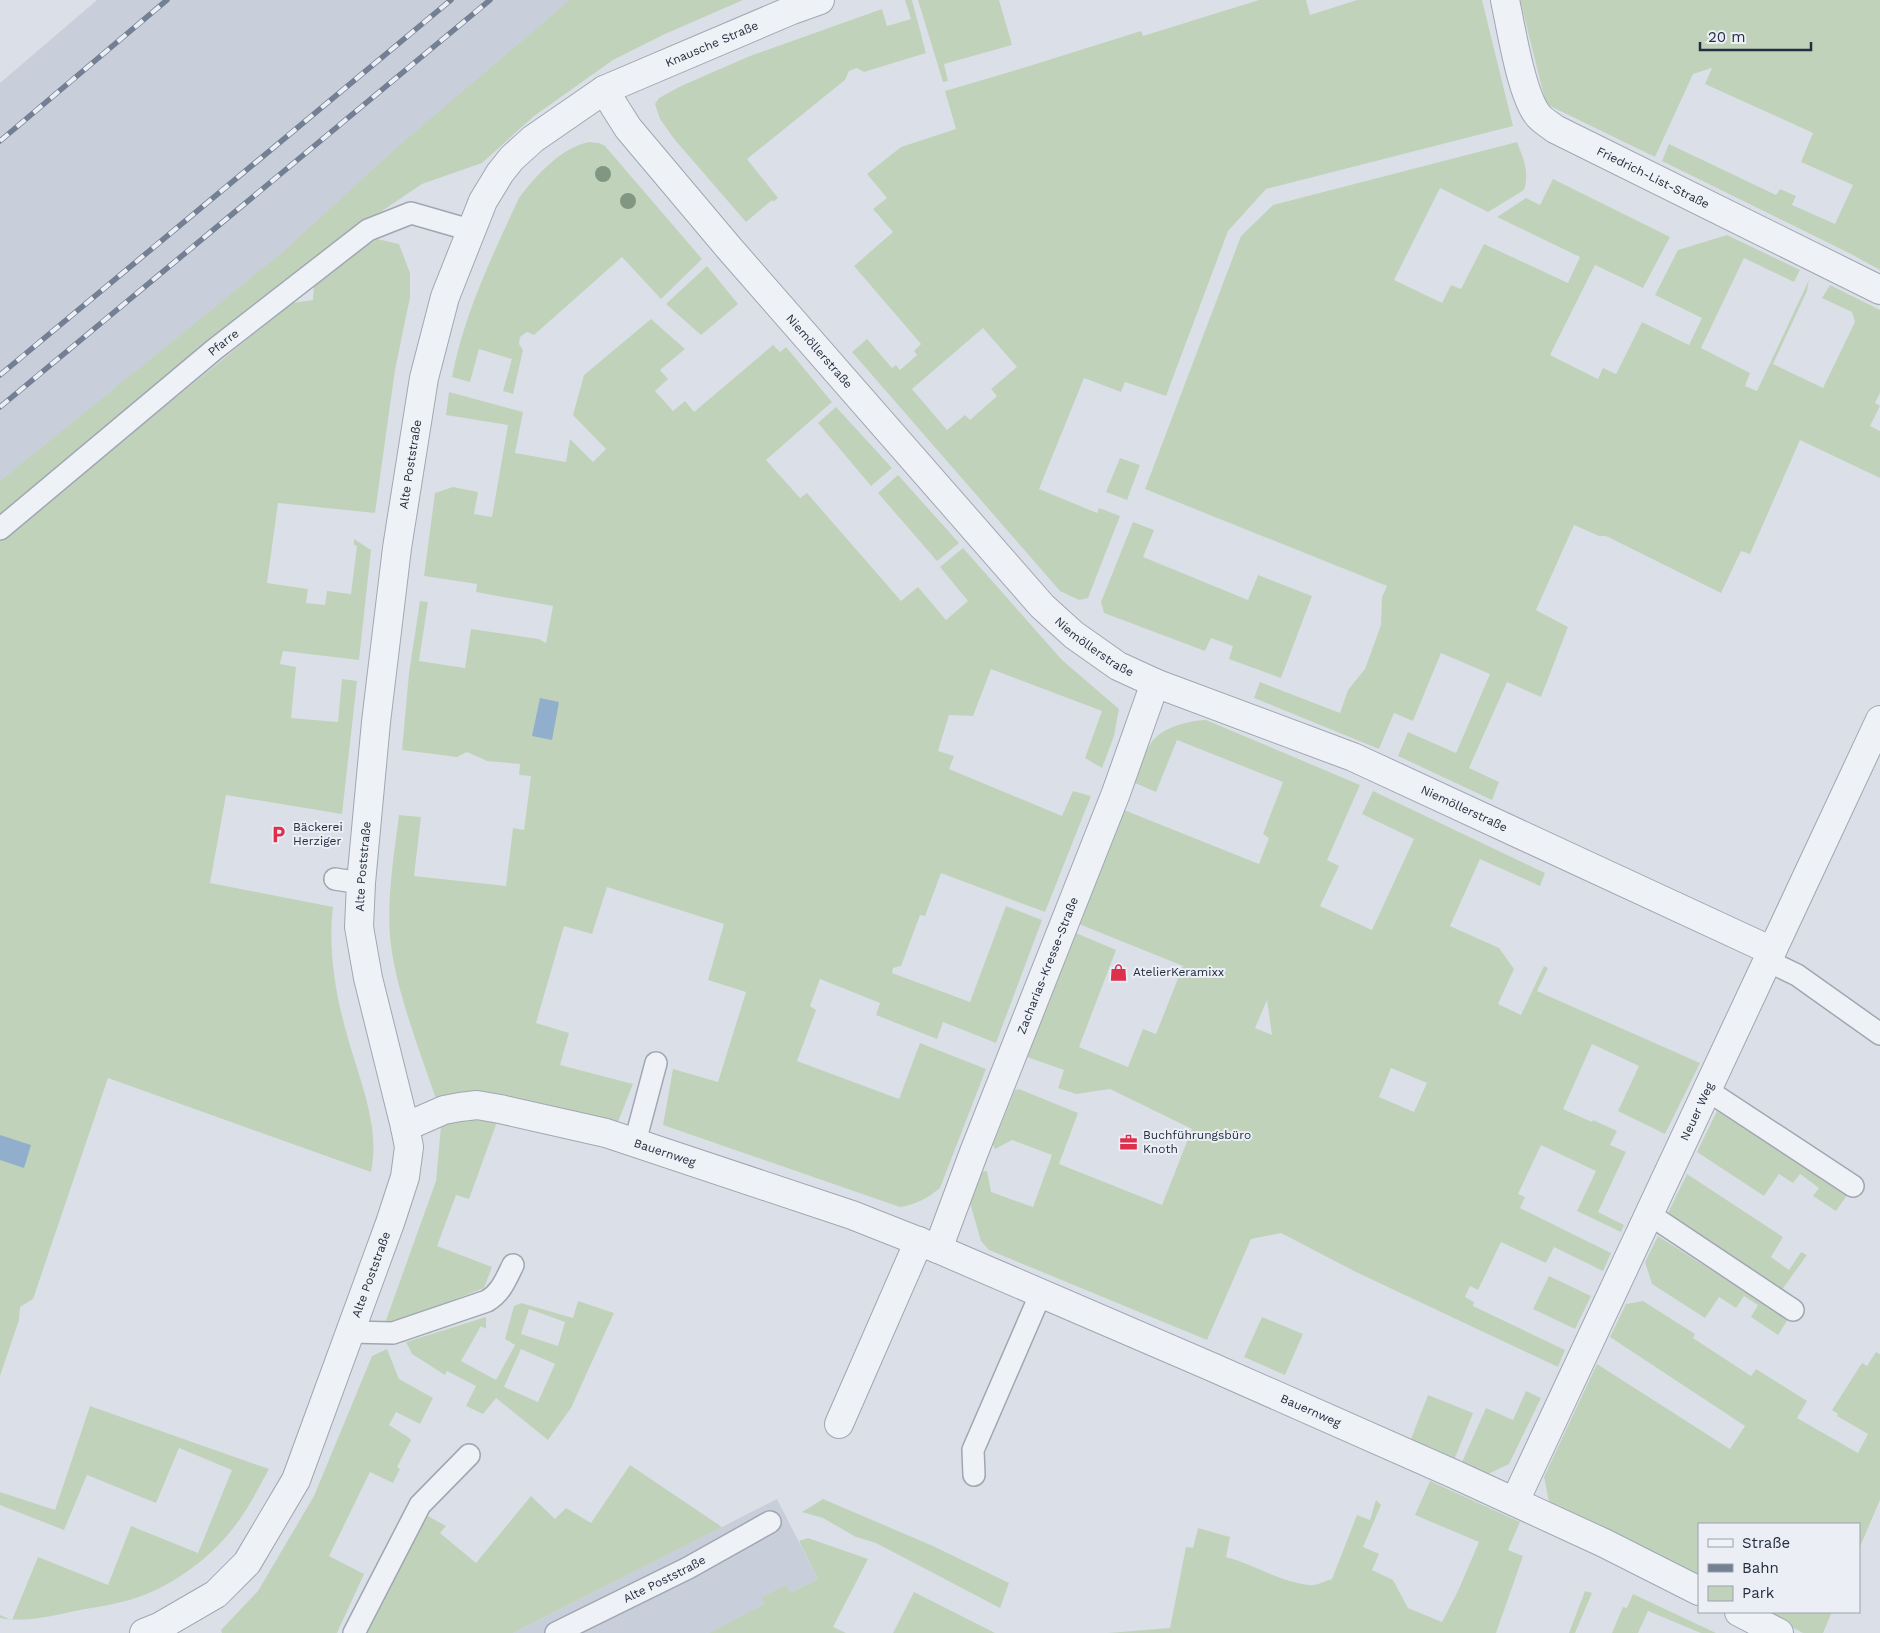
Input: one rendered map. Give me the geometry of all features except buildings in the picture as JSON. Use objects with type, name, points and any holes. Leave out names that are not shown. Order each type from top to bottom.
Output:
[{"type":"street","name":"Knausche Straße","points":[[604,90],[792,10],[820,0]]},
{"type":"street","name":"Friedrich-List-Straße","points":[[1505,0],[1524,84],[1531,103],[1538,115],[1555,129],[1880,290]]},
{"type":"street","name":"Alte Poststraße","points":[[156,1631],[216,1594],[247,1562],[296,1480],[390,1223],[405,1176],[408,1147],[405,1127],[368,978],[360,927],[348,881],[377,714],[395,567],[424,378],[445,298],[470,230],[483,201],[500,173],[512,158],[533,140],[604,90]]},
{"type":"street","name":"Niemöllerstraße","points":[[604,90],[628,128],[729,248],[1042,606],[1094,650],[1118,666],[1155,683],[1353,757],[1770,956]]},
{"type":"street","name":"Zacharias-Kresse-Straße","points":[[929,1245],[974,1152],[1116,793],[1155,683]]},
{"type":"street","name":"Neuer Weg","points":[[1515,1502],[1880,720]]},
{"type":"street","name":"Bauernweg","points":[[405,1127],[444,1110],[477,1105],[606,1133],[852,1215],[929,1245],[1212,1367],[1515,1502],[1604,1543],[1698,1590]]},
{"type":"street","points":[[839,1424],[929,1245]]},
{"type":"street","points":[[1741,1613],[1779,1633]]},
{"type":"lane","name":"Pfarre","points":[[0,529],[208,354],[368,230],[412,213],[470,230]]},
{"type":"lane","points":[[1770,956],[1880,1034]]},
{"type":"lane","points":[[635,1142],[656,1063]]},
{"type":"lane","points":[[1707,1090],[1853,1186]]},
{"type":"lane","points":[[1649,1214],[1793,1310]]},
{"type":"lane","points":[[350,1332],[393,1333],[486,1300],[495,1296],[513,1265]]},
{"type":"lane","points":[[974,1475],[973,1450],[1041,1293]]},
{"type":"lane","points":[[354,1633],[420,1505],[469,1454]]},
{"type":"lane","name":"Alte Poststraße","points":[[556,1633],[688,1568],[770,1522]]},
{"type":"shaded area","points":[[97,0],[612,0],[0,485],[0,83]]},
{"type":"shaded area","points":[[777,1499],[818,1579],[711,1633],[513,1633]]},
{"type":"green space","points":[[570,0],[743,0],[665,34],[613,60],[534,116],[482,163],[422,184],[345,236],[0,518],[0,481],[284,251],[396,148]]},
{"type":"green space","points":[[905,0],[912,0],[926,53],[864,72],[857,68],[849,71],[845,80],[747,159],[778,198],[773,202],[772,200],[746,222],[675,140],[660,119],[655,104],[659,98],[681,86],[750,56],[882,9],[887,26],[911,19]]},
{"type":"green space","points":[[918,0],[999,0],[1012,45],[944,64],[948,81],[943,82]]},
{"type":"green space","points":[[1259,0],[1306,0],[1310,15],[1357,0],[1482,0],[1513,126],[1266,189],[1228,231],[1166,396],[1125,382],[1121,392],[1084,378],[1039,489],[1097,513],[1099,508],[1120,516],[1088,598],[1079,600],[1060,591],[852,352],[867,339],[892,368],[896,365],[900,370],[917,355],[914,351],[921,344],[854,266],[893,232],[873,209],[887,198],[867,174],[901,147],[956,129],[945,91],[1141,31],[1143,36]],"holes":[[[983,328],[1017,367],[991,389],[997,396],[970,420],[965,415],[947,430],[912,389]]]},
{"type":"green space","points":[[1520,0],[1880,0],[1880,270],[1662,161],[1669,144],[1776,195],[1780,189],[1796,196],[1792,205],[1835,224],[1853,185],[1801,162],[1813,133],[1705,84],[1712,68],[1693,74],[1655,157],[1546,104]]},
{"type":"green space","points":[[589,142],[605,146],[702,259],[661,299],[622,257],[534,335],[527,332],[520,337],[519,344],[523,350],[513,394],[503,391],[512,359],[479,349],[470,382],[452,377],[471,308],[519,198],[541,172],[559,156],[579,145]]},
{"type":"green space","points":[[1517,142],[1526,171],[1524,190],[1488,212],[1440,188],[1394,280],[1442,303],[1451,285],[1461,289],[1484,244],[1568,283],[1580,257],[1497,217],[1526,198],[1540,205],[1553,179],[1670,237],[1643,288],[1595,265],[1550,355],[1598,379],[1603,368],[1616,374],[1642,322],[1689,345],[1702,318],[1655,295],[1678,250],[1727,235],[1800,270],[1794,282],[1744,258],[1701,348],[1750,373],[1745,386],[1757,391],[1809,280],[1807,291],[1773,364],[1823,388],[1855,322],[1852,312],[1822,298],[1830,285],[1880,310],[1880,393],[1875,403],[1880,406],[1870,426],[1880,431],[1880,478],[1800,440],[1750,554],[1741,551],[1721,593],[1606,536],[1599,536],[1574,525],[1536,610],[1568,627],[1541,697],[1507,682],[1469,768],[1499,782],[1492,800],[1398,756],[1408,732],[1456,753],[1490,674],[1441,653],[1413,721],[1394,713],[1379,749],[1254,698],[1260,682],[1340,713],[1348,690],[1365,669],[1381,625],[1382,597],[1387,586],[1145,489],[1241,236],[1273,205]]},
{"type":"green space","points":[[377,239],[399,244],[410,273],[410,297],[395,370],[375,513],[278,503],[267,583],[308,589],[306,603],[325,605],[327,591],[351,594],[357,546],[354,545],[354,539],[371,550],[359,660],[283,651],[280,664],[296,667],[291,718],[338,722],[342,679],[357,681],[342,814],[226,795],[210,883],[333,907],[331,938],[336,985],[342,1016],[371,1119],[373,1154],[371,1172],[108,1078],[33,1299],[20,1307],[19,1320],[0,1376],[0,541],[292,303],[313,300],[314,285],[355,253]]},
{"type":"green space","points":[[707,266],[738,304],[701,335],[666,304]]},
{"type":"green space","points":[[651,319],[685,349],[660,370],[668,379],[655,391],[673,411],[685,401],[694,412],[773,345],[780,352],[786,347],[832,402],[766,460],[800,498],[807,493],[901,601],[918,587],[946,620],[968,601],[940,567],[963,548],[1062,660],[1119,709],[1114,736],[1102,768],[1085,758],[1102,711],[991,669],[973,716],[949,715],[938,751],[954,756],[949,769],[1062,816],[1073,791],[1091,796],[1045,912],[941,873],[925,916],[920,915],[901,966],[893,968],[892,973],[970,1002],[1006,906],[1042,920],[996,1043],[943,1022],[937,1039],[876,1015],[880,1003],[820,979],[810,1006],[816,1010],[797,1061],[899,1099],[920,1043],[986,1069],[940,1188],[926,1198],[911,1205],[900,1207],[663,1125],[673,1069],[718,1082],[746,992],[708,980],[724,924],[607,887],[592,934],[564,926],[536,1023],[569,1033],[560,1065],[633,1084],[618,1122],[437,1102],[403,999],[393,957],[389,922],[399,815],[421,817],[414,876],[506,886],[513,828],[524,830],[531,776],[519,775],[520,764],[487,761],[467,752],[457,757],[402,750],[409,673],[420,601],[428,602],[419,661],[465,668],[471,629],[539,639],[546,643],[553,606],[476,592],[477,584],[424,576],[435,493],[453,487],[478,492],[474,514],[492,517],[508,425],[446,415],[449,392],[523,412],[515,453],[566,462],[570,439],[593,462],[606,449],[573,415],[584,375]]},
{"type":"green space","points":[[836,407],[892,468],[871,486],[818,423]]},
{"type":"green space","points":[[1120,458],[1140,465],[1127,500],[1106,492]]},
{"type":"green space","points":[[898,475],[959,543],[937,561],[878,493]]},
{"type":"green space","points":[[1133,522],[1154,530],[1143,557],[1248,600],[1258,575],[1312,596],[1281,678],[1229,659],[1233,646],[1211,638],[1205,651],[1104,613],[1101,602]]},
{"type":"green space","points":[[1206,720],[1360,785],[1327,860],[1339,866],[1320,906],[1372,930],[1414,839],[1362,814],[1373,791],[1545,873],[1540,886],[1480,859],[1450,926],[1499,948],[1514,969],[1498,1004],[1521,1015],[1544,966],[1548,968],[1537,991],[1700,1063],[1665,1134],[1618,1111],[1639,1066],[1592,1044],[1563,1109],[1617,1131],[1610,1145],[1626,1152],[1598,1212],[1624,1225],[1621,1232],[1577,1211],[1596,1171],[1541,1145],[1518,1194],[1525,1197],[1520,1208],[1611,1253],[1603,1271],[1554,1247],[1546,1263],[1501,1242],[1478,1290],[1470,1286],[1465,1297],[1474,1302],[1473,1306],[1565,1350],[1558,1367],[1356,1272],[1281,1233],[1251,1239],[1207,1340],[989,1250],[981,1241],[970,1203],[982,1172],[987,1171],[991,1192],[1033,1207],[1052,1155],[1012,1140],[995,1149],[993,1145],[1015,1090],[1019,1089],[1078,1113],[1059,1164],[1162,1205],[1192,1129],[1110,1089],[1076,1094],[1058,1088],[1064,1070],[1027,1057],[1076,933],[1116,950],[1079,1047],[1128,1067],[1143,1029],[1156,1034],[1183,966],[1079,924],[1124,810],[1259,864],[1269,838],[1263,834],[1283,782],[1177,740],[1156,792],[1135,783],[1146,752],[1156,737],[1168,729],[1184,723]],"holes":[[[1267,1000],[1272,1035],[1255,1028]],[[1391,1068],[1427,1083],[1414,1112],[1379,1097]]]},
{"type":"green space","points":[[1717,1111],[1848,1194],[1836,1211],[1813,1196],[1819,1188],[1800,1174],[1793,1183],[1779,1174],[1764,1196],[1697,1152]]},
{"type":"green space","points":[[456,1118],[487,1118],[497,1122],[469,1199],[456,1195],[437,1246],[492,1267],[484,1288],[417,1314],[385,1323],[436,1181],[441,1126]]},
{"type":"green space","points":[[1687,1174],[1783,1237],[1771,1257],[1789,1270],[1801,1252],[1807,1255],[1781,1291],[1667,1215]]},
{"type":"green space","points":[[1658,1236],[1788,1319],[1778,1335],[1751,1317],[1758,1305],[1744,1296],[1736,1308],[1719,1297],[1705,1318],[1652,1284],[1645,1262]]},
{"type":"green space","points":[[1549,1276],[1591,1296],[1575,1329],[1533,1309]]},
{"type":"green space","points":[[578,1301],[614,1313],[571,1408],[548,1440],[496,1398],[483,1414],[466,1406],[476,1386],[447,1371],[445,1375],[412,1354],[406,1342],[486,1317],[486,1329],[481,1326],[461,1361],[496,1380],[515,1345],[505,1339],[514,1306],[521,1303],[573,1318]],"holes":[[[529,1309],[565,1322],[558,1346],[521,1334]],[[521,1349],[555,1364],[538,1402],[504,1387]]]},
{"type":"green space","points":[[1643,1301],[1695,1334],[1693,1338],[1751,1376],[1756,1369],[1807,1401],[1797,1418],[1858,1453],[1868,1434],[1837,1416],[1838,1414],[1832,1410],[1862,1363],[1867,1366],[1876,1352],[1880,1354],[1880,1500],[1860,1547],[1860,1523],[1698,1523],[1698,1576],[1549,1502],[1544,1477],[1597,1364],[1730,1449],[1745,1426],[1610,1337],[1626,1304]]},
{"type":"green space","points":[[1262,1317],[1303,1334],[1285,1375],[1244,1357]]},
{"type":"green space","points":[[387,1349],[399,1379],[433,1398],[420,1424],[396,1412],[389,1425],[411,1440],[397,1467],[400,1469],[393,1483],[370,1472],[329,1556],[364,1574],[337,1633],[222,1633],[221,1630],[258,1591],[314,1496],[372,1356]]},
{"type":"green space","points":[[1526,1391],[1541,1398],[1509,1464],[1488,1474],[1462,1462],[1486,1408],[1513,1420]]},
{"type":"green space","points":[[1428,1395],[1473,1413],[1455,1458],[1411,1439]]},
{"type":"green space","points":[[90,1406],[269,1469],[253,1499],[222,1542],[197,1564],[169,1583],[139,1597],[115,1603],[38,1618],[12,1619],[38,1557],[108,1585],[131,1526],[198,1553],[232,1470],[179,1448],[156,1503],[87,1475],[64,1530],[0,1505],[0,1492],[55,1510]]},
{"type":"green space","points":[[630,1465],[722,1527],[513,1633],[367,1633],[424,1514],[446,1526],[440,1533],[476,1563],[531,1496],[555,1519],[566,1508],[591,1523]]},
{"type":"green space","points":[[1430,1481],[1520,1522],[1508,1550],[1523,1556],[1496,1633],[1108,1633],[1170,1628],[1186,1547],[1193,1548],[1198,1528],[1230,1537],[1226,1557],[1277,1577],[1298,1583],[1315,1585],[1332,1579],[1357,1515],[1370,1520],[1376,1500],[1381,1505],[1363,1547],[1379,1554],[1372,1570],[1393,1580],[1408,1608],[1442,1622],[1458,1591],[1479,1542],[1415,1515]]},
{"type":"green space","points":[[823,1499],[933,1546],[1009,1583],[1000,1608],[876,1543],[856,1537],[823,1518],[802,1512]]},
{"type":"green space","points":[[808,1538],[868,1559],[833,1627],[846,1633],[709,1633],[765,1604],[761,1598],[786,1585],[790,1593],[818,1579],[799,1541]]},
{"type":"green space","points":[[1585,1591],[1592,1593],[1575,1633],[1569,1633]]},
{"type":"green space","points":[[914,1592],[995,1633],[893,1633]]},
{"type":"green space","points":[[1633,1594],[1716,1633],[1701,1633],[1648,1611],[1638,1633],[1612,1633],[1623,1607],[1627,1608]]},
{"type":"green space","points":[[1766,1613],[1832,1613],[1823,1633],[1803,1633]]},
{"type":"green space","points":[[0,1615],[11,1619],[0,1618]]},
{"type":"water","points":[[540,698],[559,702],[552,740],[532,736]]},
{"type":"water","points":[[0,1135],[31,1145],[24,1168],[0,1160]]},
{"type":"railway","points":[[0,141],[167,0]]},
{"type":"railway","points":[[0,375],[451,0]]},
{"type":"railway","points":[[0,407],[490,0]]},
{"type":"place","name":"Bäckerei Herziger","points":[[279,834]]},
{"type":"place","name":"AtelierKeramixx","points":[[1119,972]]},
{"type":"place","name":"Buchführungsbüro Knoth","points":[[1129,1142]]}]
